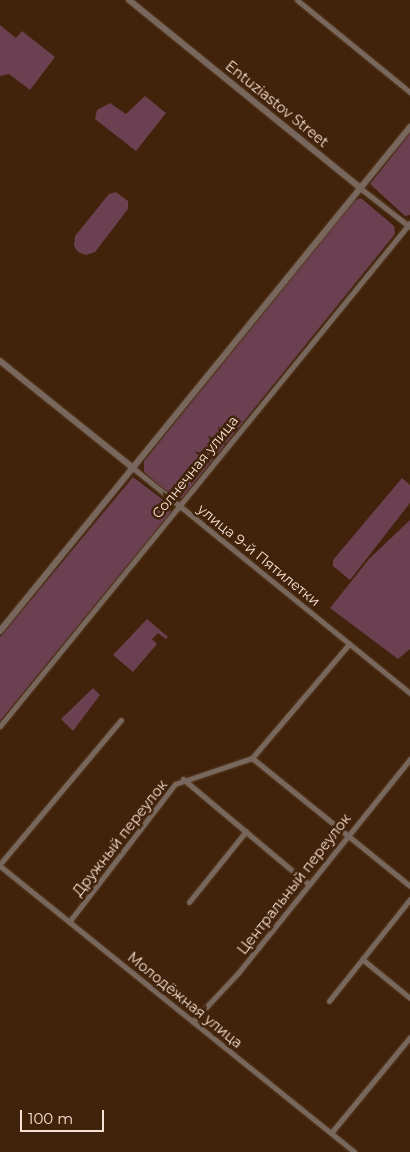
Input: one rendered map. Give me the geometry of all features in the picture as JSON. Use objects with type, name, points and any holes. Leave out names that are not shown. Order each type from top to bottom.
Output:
[{"type":"street","name":"Entuziastov Street","points":[[129,0],[360,188],[409,225]]},
{"type":"street","points":[[297,0],[410,92]]},
{"type":"street","points":[[0,631],[410,127]]},
{"type":"street","name":"Солнечная улица","points":[[0,726],[409,225]]},
{"type":"street","name":"улица 9-й Пятилетки","points":[[0,361],[410,693]]},
{"type":"street","points":[[349,644],[252,758],[345,836],[410,886]]},
{"type":"street","points":[[0,865],[121,720]]},
{"type":"street","name":"Дружный переулок","points":[[69,922],[175,784],[183,779],[252,758]]},
{"type":"street","name":"Центральный переулок","points":[[193,1021],[238,973],[345,836],[410,759]]},
{"type":"street","points":[[183,779],[308,884]]},
{"type":"street","points":[[189,902],[246,831]]},
{"type":"street","name":"Молодёжная улица","points":[[0,865],[354,1152]]},
{"type":"street","points":[[329,1001],[410,899]]},
{"type":"street","points":[[362,959],[410,998]]},
{"type":"street","points":[[331,1133],[410,1037]]},
{"type":"shaded area","points":[[0,25],[16,38],[22,31],[55,57],[30,90],[9,74],[0,76]]},
{"type":"shaded area","points":[[145,96],[166,113],[136,151],[95,119],[97,110],[110,103],[126,114]]},
{"type":"shaded area","points":[[410,133],[410,215],[405,216],[370,184]]},
{"type":"shaded area","points":[[116,192],[128,201],[128,209],[95,252],[86,255],[78,252],[74,246],[75,236],[109,194]]},
{"type":"shaded area","points":[[361,198],[394,226],[395,234],[182,498],[175,499],[144,472],[144,461],[354,201]]},
{"type":"shaded area","points":[[133,477],[167,503],[171,512],[0,721],[0,637]]},
{"type":"shaded area","points":[[402,478],[410,485],[410,503],[350,580],[333,566],[333,560]]},
{"type":"shaded area","points":[[410,520],[410,649],[398,659],[330,608],[369,559]]},
{"type":"shaded area","points":[[147,619],[168,637],[166,639],[158,633],[152,639],[157,644],[133,672],[113,655]]},
{"type":"shaded area","points":[[93,688],[100,695],[73,731],[61,719]]}]
